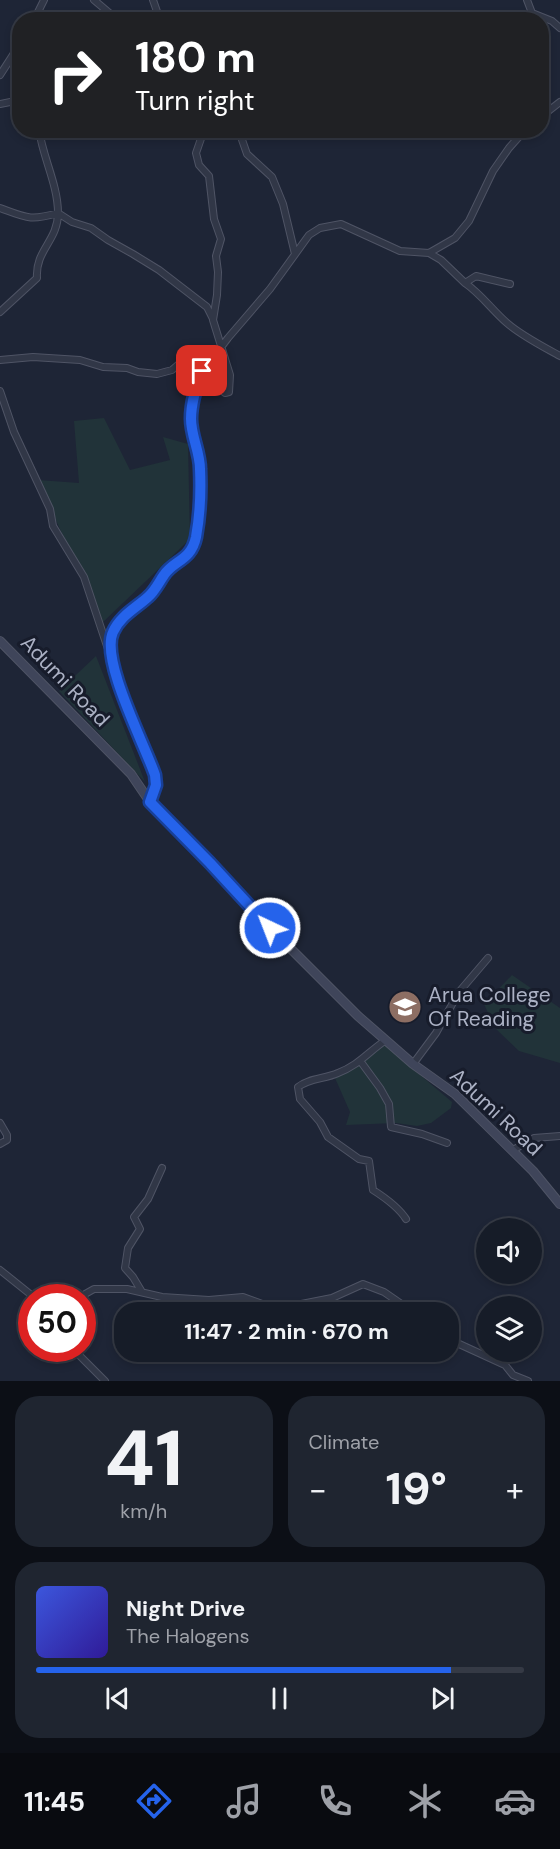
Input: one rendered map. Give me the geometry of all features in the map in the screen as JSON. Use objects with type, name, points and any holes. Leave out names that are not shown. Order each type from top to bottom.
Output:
[{"type":"main road","name":"Adumi Road","points":[[0,641],[131,774],[150,802],[270,928],[358,1016],[413,1064],[455,1094],[556,1194],[560,1204]]},
{"type":"street","points":[[94,0],[108,12]]},
{"type":"street","points":[[0,75],[12,56]]},
{"type":"street","points":[[0,312],[37,278],[36,266],[55,232],[58,213],[40,138]]},
{"type":"street","points":[[201,138],[196,153],[199,165],[209,176],[214,219],[221,239],[216,256],[218,295],[213,320]]},
{"type":"street","points":[[241,138],[247,154],[272,177],[283,204],[295,254]]},
{"type":"street","points":[[429,253],[455,238],[469,221],[493,171],[518,138]]},
{"type":"street","points":[[0,208],[19,216],[38,218],[58,213],[72,222],[91,228],[159,270],[207,308],[222,346],[230,375],[229,392],[225,393],[202,371],[191,364],[179,364],[172,370],[157,374],[127,368],[103,367],[80,360],[33,357],[0,360]]},
{"type":"street","points":[[113,663],[110,643],[113,632],[130,610],[150,596],[165,573],[182,561],[195,543],[200,467],[191,421],[194,393],[202,371],[250,310],[270,289],[309,235],[320,228],[341,224],[400,251],[429,253],[441,260],[478,292],[489,306],[509,324],[560,356]]},
{"type":"street","points":[[465,283],[476,276],[510,284]]},
{"type":"street","points":[[0,391],[14,432],[50,508],[53,526],[84,577],[125,701],[155,775],[156,785],[150,802]]},
{"type":"street","points":[[413,1064],[436,1033],[459,992],[488,958]]},
{"type":"street","points":[[386,1040],[361,1062],[338,1073],[305,1081],[298,1087],[300,1099],[320,1122],[328,1137],[359,1159],[369,1161],[373,1190],[383,1196],[406,1219]]},
{"type":"street","points":[[361,1062],[389,1104],[391,1127],[447,1143]]},
{"type":"street","points":[[0,1123],[7,1135],[7,1140],[0,1144]]},
{"type":"street","points":[[513,1150],[534,1138],[560,1136]]},
{"type":"street","points":[[142,1292],[125,1268],[128,1248],[140,1229],[134,1217],[148,1199],[162,1168]]},
{"type":"street","points":[[0,1270],[18,1284]]},
{"type":"street","points":[[312,1302],[332,1298],[363,1284],[384,1292],[398,1302]]},
{"type":"street","points":[[96,1289],[127,1289],[162,1297],[209,1300],[243,1297],[257,1302]]},
{"type":"street","points":[[459,1345],[505,1365],[513,1375],[528,1381]]},
{"type":"street","points":[[86,1362],[105,1381]]},
{"type":"shaded area","points":[[104,418],[130,470],[170,460],[163,437],[188,444],[190,539],[102,623],[38,480],[79,483],[74,421]]},
{"type":"shaded area","points":[[96,656],[145,782],[59,691]]},
{"type":"shaded area","points":[[512,975],[560,1008],[560,1063],[519,1051],[495,1028],[484,1004]]},
{"type":"shaded area","points":[[379,1045],[386,1046],[452,1102],[451,1108],[431,1123],[417,1126],[396,1123],[346,1125],[350,1112],[335,1078],[338,1071],[357,1067],[368,1052]]},
{"type":"place","name":"Arua College Of Reading","points":[[405,1007]]},
{"type":"route","points":[[202,371],[194,393],[191,421],[200,467],[195,543],[182,561],[165,573],[150,596],[130,610],[113,632],[110,643],[113,663],[125,701],[155,775],[156,785],[150,802],[270,928]]}]
